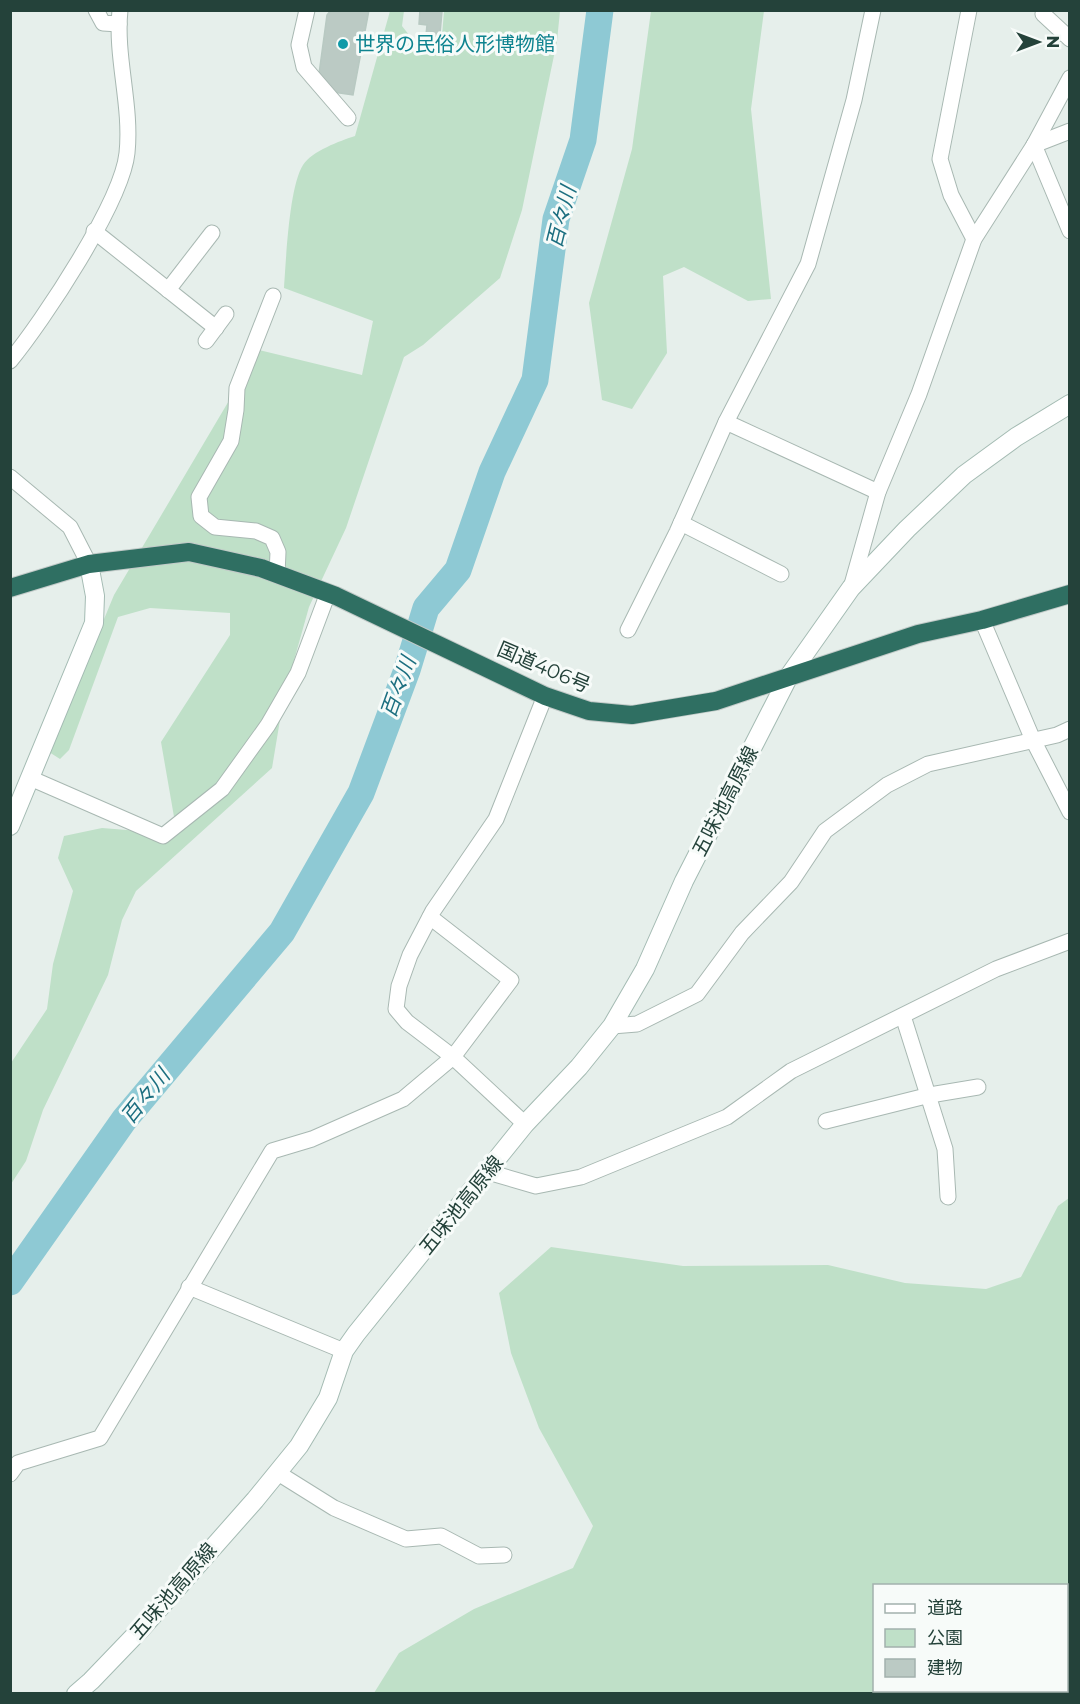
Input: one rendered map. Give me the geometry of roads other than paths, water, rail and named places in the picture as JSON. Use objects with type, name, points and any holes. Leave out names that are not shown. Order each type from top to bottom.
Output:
[{"type":"highway","name":"国道406号","points":[[10,588],[89,564],[189,552],[277,574],[332,594],[545,696],[589,711],[632,715],[716,701],[918,634],[982,620],[1070,594]]},
{"type":"main road","name":"五味池高原線","points":[[76,1694],[91,1682],[140,1630],[278,1473],[299,1446],[328,1398],[344,1351],[525,1124],[579,1067],[612,1026],[645,969],[684,881],[789,675],[851,588],[907,529],[964,475],[1016,437],[1070,404]]},
{"type":"main road","points":[[10,826],[94,623],[95,596],[89,564]]},
{"type":"street","points":[[10,361],[30,337],[94,231],[117,186],[127,154],[126,87],[120,17],[103,23],[96,10]]},
{"type":"street","points":[[306,10],[299,45],[304,66],[348,118]]},
{"type":"street","points":[[628,630],[681,523],[726,422],[808,264],[854,100],[873,10]]},
{"type":"street","points":[[969,10],[940,159],[951,195],[974,239]]},
{"type":"street","points":[[1044,10],[1043,14],[1070,39]]},
{"type":"street","points":[[851,588],[878,492],[919,394],[974,239],[1034,145],[1070,78]]},
{"type":"street","points":[[1034,145],[1070,131]]},
{"type":"street","points":[[1034,145],[1070,231]]},
{"type":"street","points":[[94,231],[216,327]]},
{"type":"street","points":[[168,290],[212,233]]},
{"type":"street","points":[[273,296],[237,388],[231,441],[199,497],[199,508],[201,516],[215,526],[256,531],[272,538],[278,552],[277,574]]},
{"type":"street","points":[[206,341],[226,314]]},
{"type":"street","points":[[726,422],[878,492]]},
{"type":"street","points":[[10,477],[70,527],[89,564]]},
{"type":"street","points":[[681,523],[781,574]]},
{"type":"street","points":[[30,778],[163,836],[222,789],[268,725],[298,673],[332,594]]},
{"type":"street","points":[[982,620],[1033,740],[1070,812]]},
{"type":"street","points":[[525,1124],[453,1057],[407,1022],[396,1009],[399,986],[410,955],[430,917],[496,819],[545,696]]},
{"type":"street","points":[[612,1026],[637,1024],[697,994],[742,933],[791,882],[825,831],[878,791],[928,764],[1056,735],[1070,729]]},
{"type":"street","points":[[10,1474],[18,1463],[100,1438],[272,1151],[312,1139],[404,1100],[453,1057],[511,980],[430,917]]},
{"type":"street","points":[[488,1173],[536,1186],[581,1177],[727,1117],[790,1071],[996,969],[1070,941]]},
{"type":"street","points":[[903,1016],[930,1095],[945,1149],[948,1197]]},
{"type":"street","points":[[826,1121],[930,1095],[978,1087]]},
{"type":"street","points":[[189,1287],[344,1351]]},
{"type":"street","points":[[278,1473],[334,1509],[406,1539],[441,1536],[479,1556],[504,1555]]},
{"type":"waterway","name":"百々川","points":[[10,1282],[124,1120],[282,932],[361,793],[407,670],[426,608],[458,570],[492,472],[535,380],[556,219],[583,140],[600,10]]},
{"type":"place","name":"世界の民俗人形博物館","points":[[343,44]]}]
